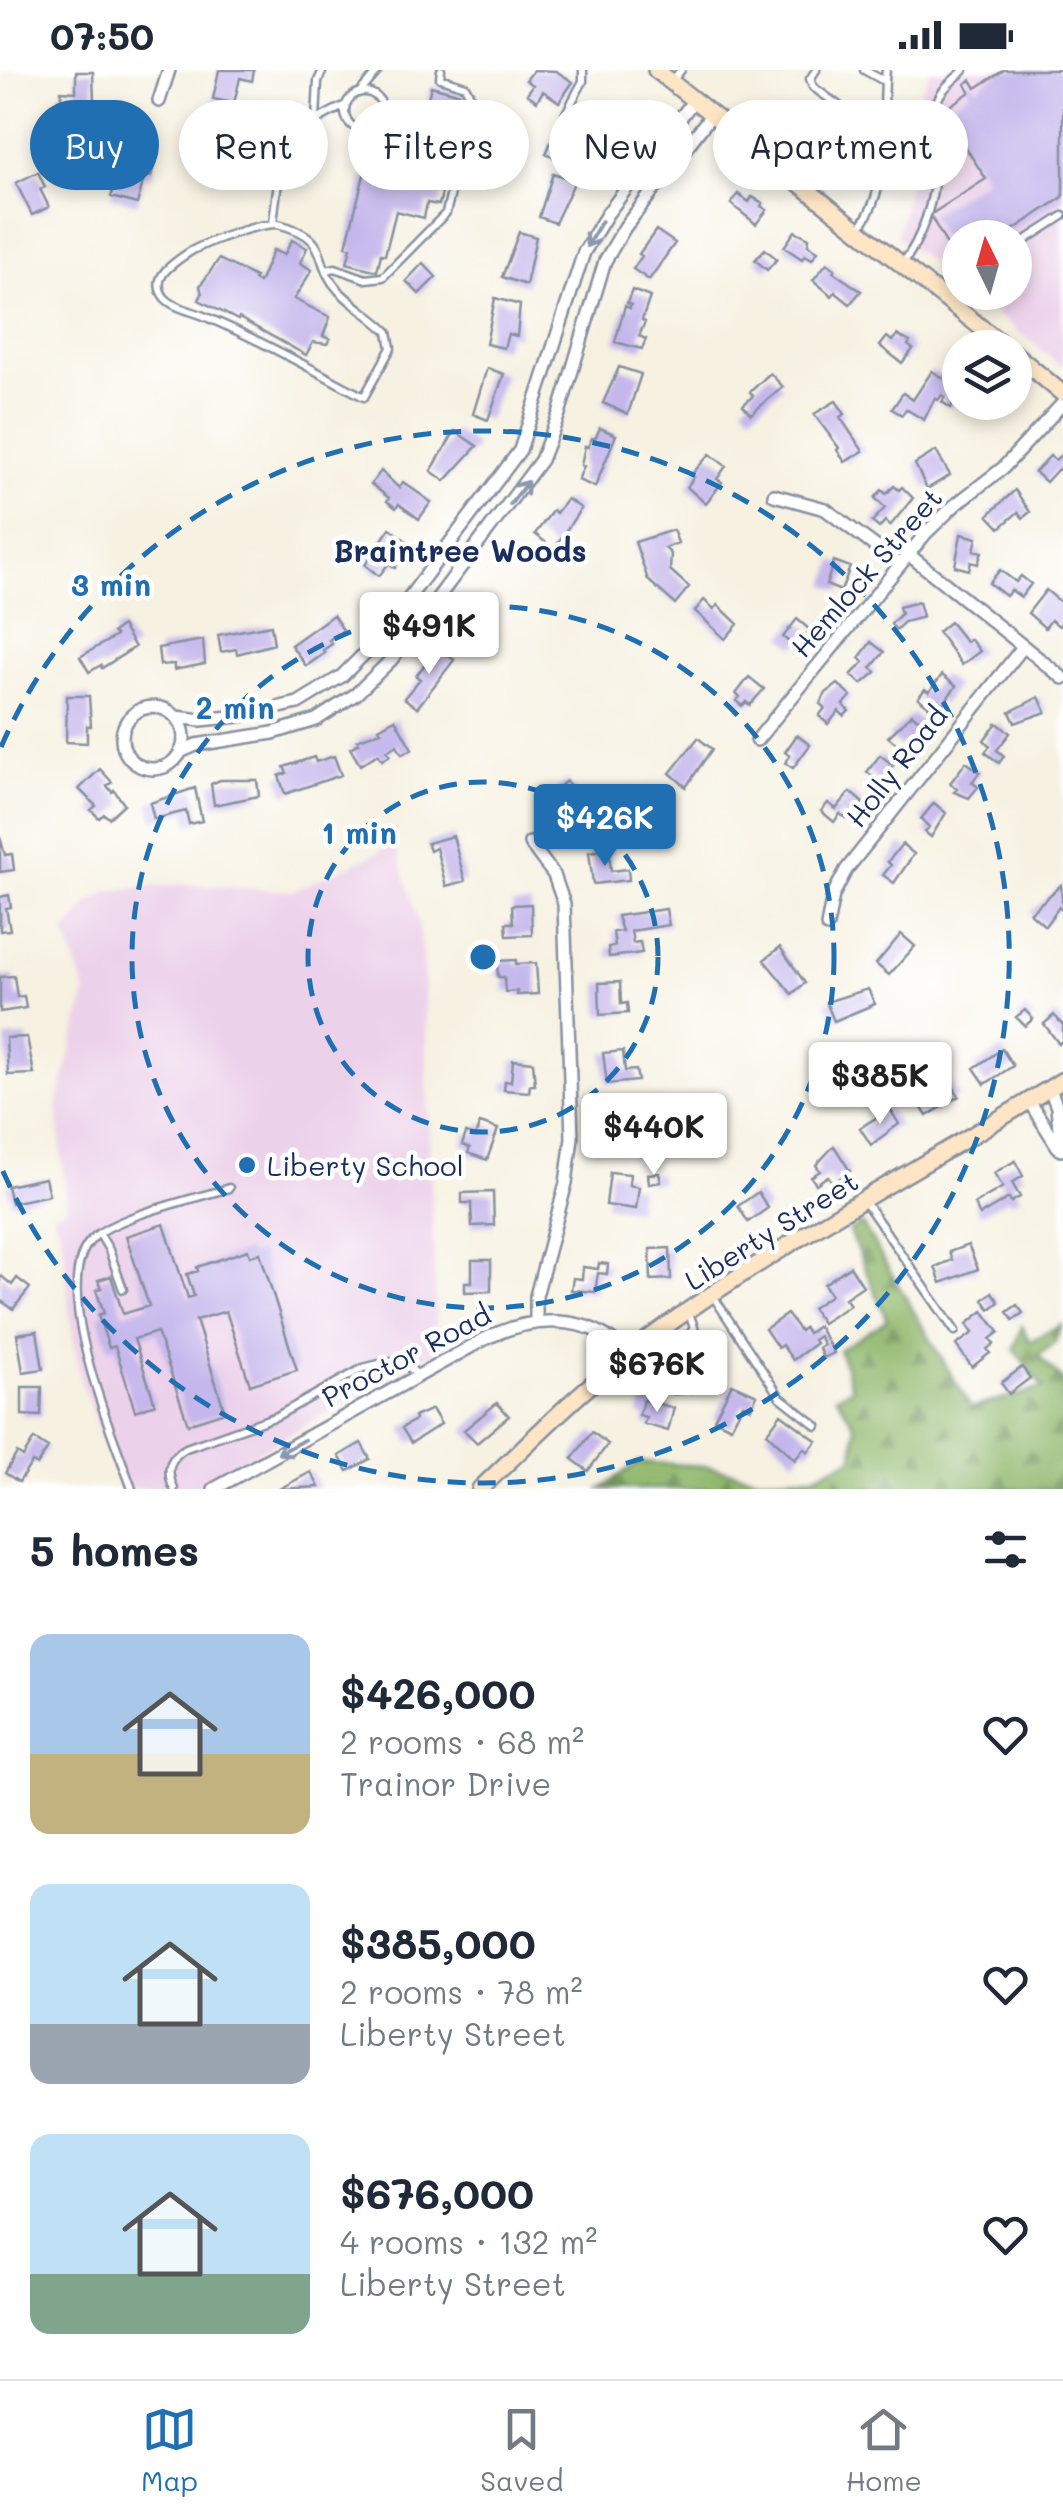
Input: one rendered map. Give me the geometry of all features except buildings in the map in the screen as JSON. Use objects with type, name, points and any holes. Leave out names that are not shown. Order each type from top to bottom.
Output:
[{"type":"main road","points":[[656,70],[676,76],[694,100],[942,296]]},
{"type":"main road","points":[[960,310],[985,330]]},
{"type":"main road","points":[[1032,367],[1055,384]]},
{"type":"main road","name":"Liberty Street","points":[[480,1489],[627,1355],[712,1295],[1056,1085]]},
{"type":"street","points":[[159,101],[168,70]]},
{"type":"street","points":[[694,100],[590,242],[576,272],[520,450],[360,660],[315,694],[289,706],[201,720],[176,717],[157,707],[140,709],[124,725],[122,741],[131,761],[150,769],[166,766],[180,752],[204,743],[285,731],[336,708],[384,668],[541,460],[609,253],[712,114]]},
{"type":"street","points":[[551,360],[573,366]]},
{"type":"street","name":"Hemlock Street","points":[[757,740],[903,559],[954,504],[1013,458],[1063,404]]},
{"type":"street","points":[[774,496],[825,509],[903,559],[1063,678]]},
{"type":"street","points":[[442,556],[460,570]]},
{"type":"street","name":"Holly Road","points":[[827,926],[832,895],[846,870],[1023,647]]},
{"type":"street","points":[[176,717],[183,732],[180,752]]},
{"type":"street","points":[[530,844],[554,874],[564,904],[572,1122],[566,1183],[536,1296],[536,1322]]},
{"type":"street","points":[[1056,1085],[1062,1152]]},
{"type":"street","points":[[1029,1101],[1062,1152]]},
{"type":"street","name":"Proctor Road","points":[[214,1489],[506,1329],[536,1322],[564,1322],[613,1340],[627,1355]]},
{"type":"lane","points":[[317,100],[322,70]]},
{"type":"lane","points":[[328,113],[346,105],[379,70]]},
{"type":"lane","points":[[327,270],[336,268],[366,279],[383,277],[446,213],[472,110],[465,86],[440,78],[442,70]]},
{"type":"lane","points":[[573,100],[583,81],[583,70]]},
{"type":"lane","points":[[816,70],[810,80],[813,87],[831,100]]},
{"type":"lane","points":[[864,70],[884,82]]},
{"type":"lane","points":[[883,100],[886,70]]},
{"type":"lane","points":[[902,264],[918,238],[933,184],[933,116],[937,103],[942,92],[964,70]]},
{"type":"lane","points":[[346,105],[346,118],[354,127],[366,130],[377,124],[382,114],[380,102],[371,94],[359,93]]},
{"type":"lane","points":[[273,223],[279,190]]},
{"type":"lane","points":[[858,229],[879,190]]},
{"type":"lane","points":[[1032,236],[1063,216]]},
{"type":"lane","points":[[273,223],[313,239],[327,270],[338,290],[384,327],[391,338],[389,353],[364,397],[212,319],[172,303],[162,294],[160,282],[164,271],[191,250],[273,223]]},
{"type":"lane","points":[[132,1489],[77,1319],[79,1264],[88,1244],[122,1222],[229,1188]]},
{"type":"lane","points":[[864,1201],[955,1331]]},
{"type":"lane","points":[[99,1234],[123,1289]]},
{"type":"lane","points":[[712,1295],[780,1397],[817,1426]]},
{"type":"lane","points":[[688,1312],[700,1343],[700,1372],[691,1388],[674,1390],[661,1383],[662,1371],[694,1328]]},
{"type":"lane","points":[[174,1489],[169,1469],[174,1457],[186,1448],[276,1416],[371,1365],[405,1364],[418,1376]]},
{"type":"shaded area","points":[[931,70],[1063,70],[1063,367],[1032,343],[1032,330],[1016,330],[991,310],[1032,310],[1032,220],[942,220],[942,272],[897,236],[908,190],[968,190],[968,100],[916,100]]},
{"type":"shaded area","name":"Liberty School","points":[[395,845],[418,920],[423,956],[437,1352],[191,1489],[122,1489],[80,1379],[64,1246],[53,1213],[67,1209],[57,1106],[86,992],[65,933],[89,903],[109,891],[177,884],[292,891]]},
{"type":"green space","points":[[862,1224],[971,1408],[1043,1388],[1014,1349],[1022,1326],[1029,1341],[1062,1325],[1055,1342],[1038,1356],[1063,1380],[1063,1489],[600,1489],[639,1462],[706,1466],[760,1478],[814,1476],[853,1458],[856,1427],[836,1396],[852,1388],[839,1350],[887,1320],[849,1231]]},
{"type":"place","name":"Liberty School","points":[[247,1165]]},
{"type":"district","name":"Braintree Woods","points":[[460,550]]}]
